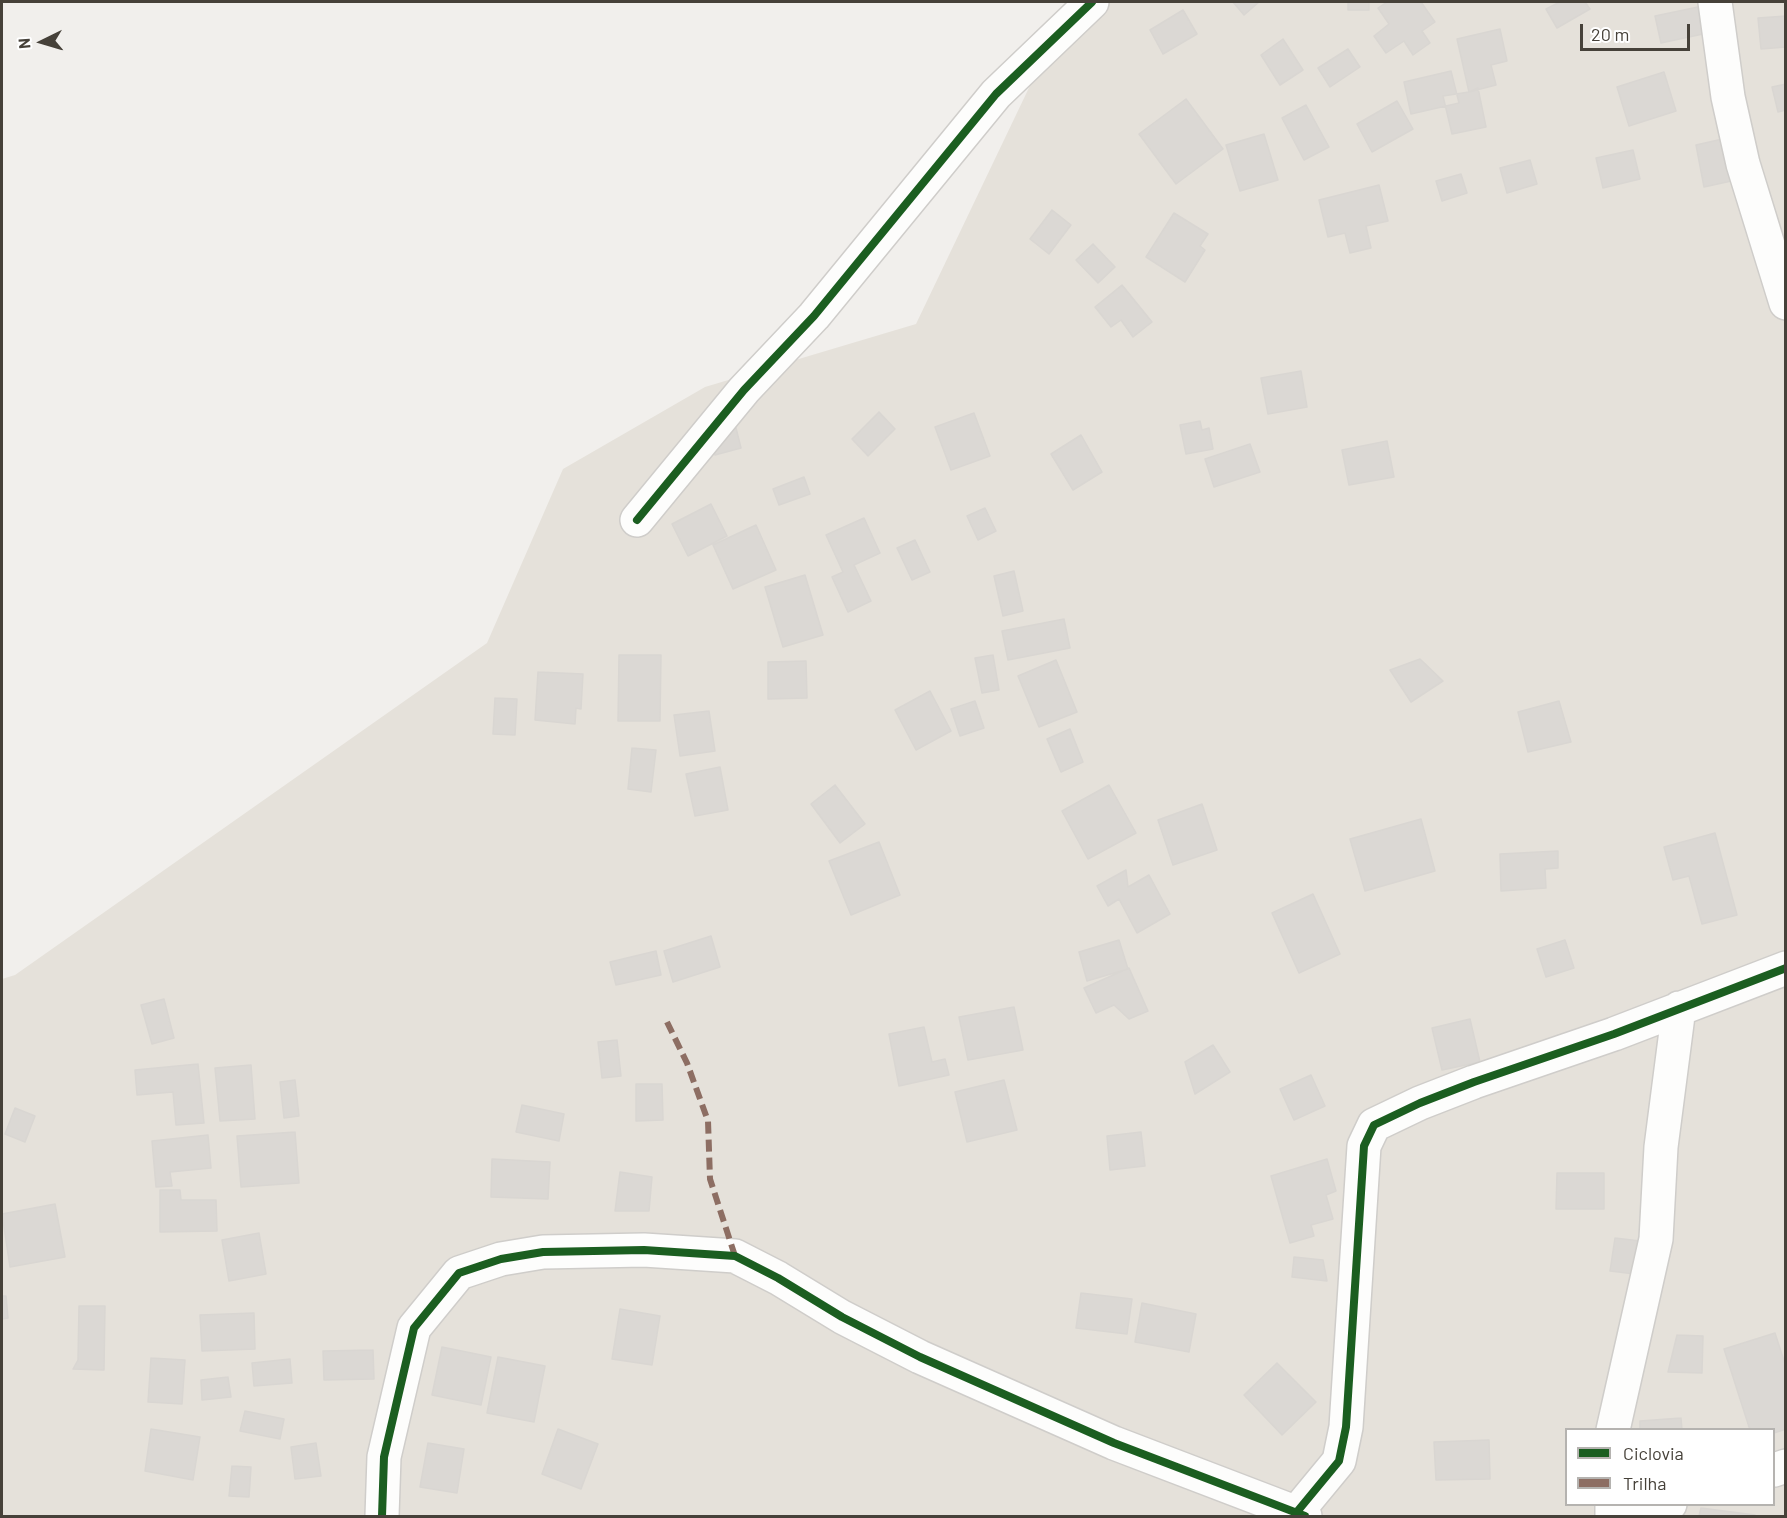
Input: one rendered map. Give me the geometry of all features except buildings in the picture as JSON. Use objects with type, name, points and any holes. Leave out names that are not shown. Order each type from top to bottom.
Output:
[{"type":"street","points":[[637,520],[744,390],[814,316],[996,94],[1092,2]]},
{"type":"street","points":[[1715,2],[1728,97],[1743,164],[1785,303]]},
{"type":"street","points":[[382,1516],[384,1457],[414,1328],[459,1274],[501,1259],[543,1252],[624,1250],[735,1256],[920,1358],[1114,1443],[1301,1515],[1339,1461],[1346,1427],[1364,1146],[1374,1125],[1420,1103],[1474,1082],[1614,1034],[1785,968]]},
{"type":"street","points":[[1613,1428],[1656,1239],[1661,1147],[1680,1008]]},
{"type":"street","points":[[1635,1516],[1664,1506]]},
{"type":"shaded area","points":[[1070,2],[1785,2],[1785,1516],[2,1516],[2,979],[15,975],[487,643],[563,469],[705,387],[916,324]]},
{"type":"marked path","points":[[667,1022],[687,1063],[708,1121],[710,1179],[735,1256]]},
{"type":"cycle path","points":[[637,520],[744,390],[814,316],[996,94],[1092,2]]},
{"type":"cycle path","points":[[1296,1513],[1339,1461],[1346,1427],[1364,1146],[1374,1125],[1420,1103],[1474,1082],[1614,1034],[1786,968]]},
{"type":"cycle path","points":[[382,1516],[384,1457],[414,1328],[459,1273],[501,1259],[543,1252],[644,1250],[735,1256],[778,1278],[842,1317],[920,1357],[1114,1443],[1305,1516]]}]
